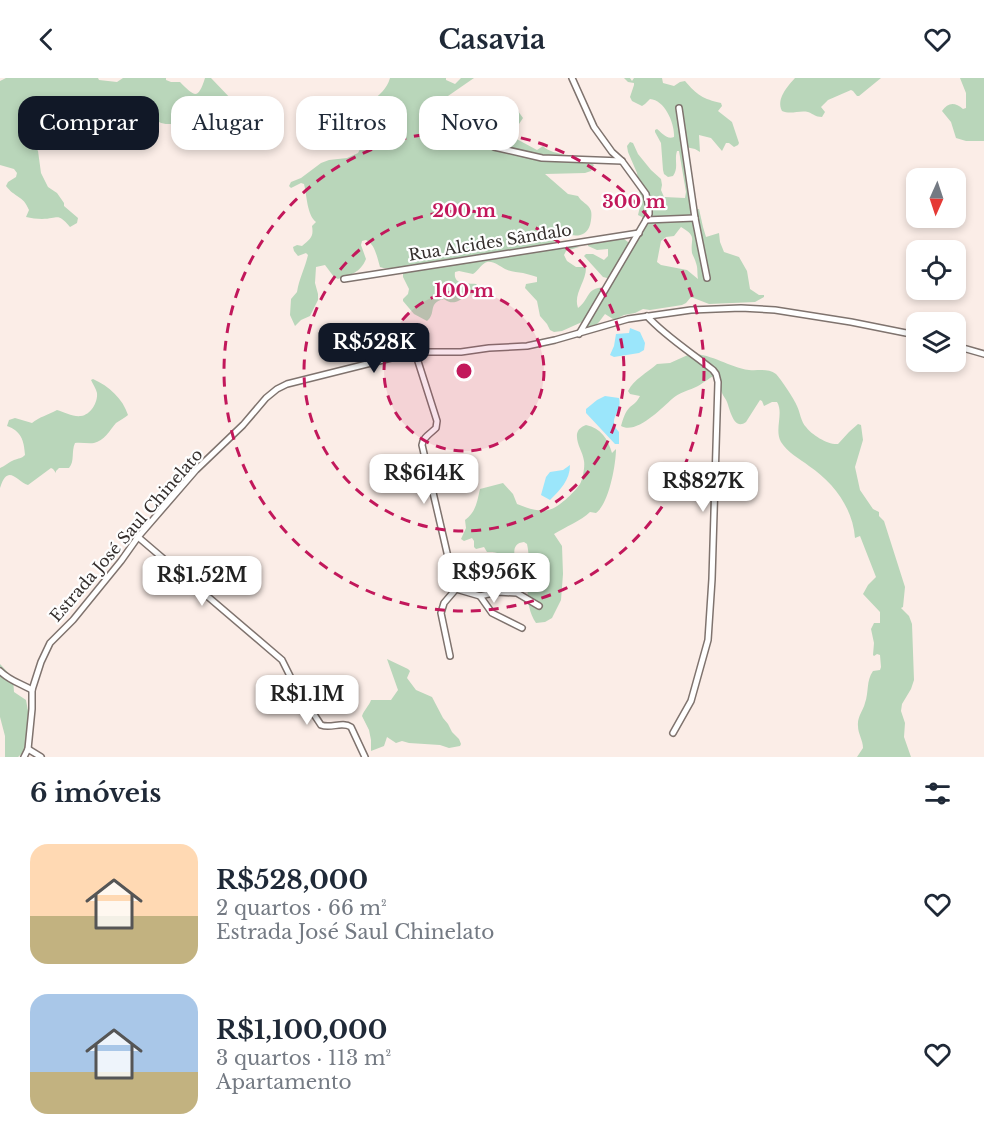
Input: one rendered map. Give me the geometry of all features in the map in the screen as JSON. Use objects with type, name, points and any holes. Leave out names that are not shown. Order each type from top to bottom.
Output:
[{"type":"street","points":[[572,78],[594,127],[646,194],[649,208],[649,214],[639,233],[579,334]]},
{"type":"street","points":[[679,108],[695,218],[707,278]]},
{"type":"street","points":[[507,150],[542,158],[622,161]]},
{"type":"street","points":[[646,220],[695,218]]},
{"type":"street","name":"Rua Alcides Sândalo","points":[[344,279],[639,233]]},
{"type":"street","name":"Estrada José Saul Chinelato","points":[[24,757],[28,749],[33,709],[32,690],[41,662],[51,642],[73,621],[138,537],[196,470],[243,425],[266,398],[287,384],[415,352],[461,352],[527,346],[579,334],[628,319],[711,309],[775,310],[906,333]]},
{"type":"street","points":[[647,316],[659,329],[713,370],[718,382],[708,640],[691,701],[674,733]]},
{"type":"street","points":[[966,349],[984,354]]},
{"type":"street","points":[[415,352],[437,421],[436,428],[426,436],[422,445],[456,589]]},
{"type":"street","points":[[138,537],[282,660],[294,684],[321,725],[326,727],[343,724],[350,726],[365,757]]},
{"type":"street","points":[[456,589],[480,596],[497,592],[517,593],[539,606]]},
{"type":"street","points":[[450,656],[441,614],[444,603],[456,589]]},
{"type":"street","points":[[480,596],[492,613],[522,628]]},
{"type":"street","points":[[0,671],[10,680],[32,690]]},
{"type":"street","points":[[28,749],[41,757]]},
{"type":"green space","points":[[6,78],[98,78],[117,82],[123,78],[166,78],[171,82],[180,82],[196,94],[205,78],[211,78],[228,96],[171,96],[171,124],[159,122],[159,96],[18,96],[18,150],[37,150],[41,173],[48,187],[57,193],[64,206],[78,218],[77,223],[70,227],[63,219],[57,217],[40,219],[26,217],[29,210],[27,205],[6,186],[16,177],[17,173],[14,169],[0,165],[0,81]]},
{"type":"green space","points":[[390,78],[446,78],[455,84],[461,78],[474,78],[448,96],[419,96],[419,150],[519,150],[519,140],[537,150],[543,146],[553,152],[582,159],[594,165],[591,171],[585,173],[545,174],[568,194],[578,196],[591,211],[590,225],[584,233],[576,236],[557,231],[558,240],[543,247],[579,247],[566,251],[564,255],[567,261],[576,267],[586,268],[577,298],[578,308],[589,293],[601,287],[609,287],[615,279],[614,277],[603,277],[584,256],[593,254],[604,260],[608,256],[608,249],[597,250],[588,246],[588,243],[620,236],[628,242],[628,254],[651,217],[650,214],[642,217],[638,215],[642,198],[637,173],[628,152],[627,146],[630,142],[633,143],[638,154],[651,170],[661,179],[661,190],[664,197],[685,198],[679,151],[676,154],[675,173],[668,177],[664,174],[661,143],[655,132],[657,129],[667,137],[674,137],[673,126],[668,114],[655,100],[650,99],[642,106],[632,101],[630,97],[634,83],[624,78],[630,78],[632,81],[634,78],[662,78],[663,83],[674,86],[685,81],[701,96],[721,103],[722,106],[718,111],[732,122],[739,143],[734,147],[726,143],[722,151],[711,138],[699,135],[700,152],[681,146],[695,209],[699,209],[706,237],[719,233],[724,252],[739,257],[747,271],[750,289],[764,297],[755,302],[709,304],[691,297],[682,305],[643,309],[616,319],[605,314],[586,334],[582,322],[554,332],[540,316],[537,301],[525,288],[526,284],[537,282],[537,277],[509,271],[487,262],[473,274],[455,272],[458,281],[476,284],[479,287],[478,291],[467,294],[456,302],[444,299],[439,301],[427,321],[414,314],[403,301],[409,289],[403,277],[403,269],[380,267],[374,248],[366,240],[362,241],[361,245],[366,259],[355,272],[338,279],[325,265],[316,267],[315,283],[318,300],[310,316],[295,326],[290,315],[291,299],[297,292],[308,255],[306,253],[298,256],[293,247],[302,246],[309,239],[312,235],[312,226],[316,222],[309,210],[304,184],[301,183],[291,188],[289,186],[291,182],[301,178],[321,163],[347,158],[360,150],[407,150],[407,96],[378,96]],"holes":[[[681,227],[690,233],[692,253],[697,265],[698,279],[687,270],[661,265],[657,262],[661,241],[666,237],[674,236]]]},
{"type":"green space","points":[[795,78],[881,78],[859,96],[851,90],[828,100],[821,107],[825,112],[822,117],[808,112],[782,111],[781,98]]},
{"type":"green space","points":[[960,78],[984,78],[984,141],[966,141],[956,138],[951,122],[942,111],[952,104],[966,108],[966,93]]},
{"type":"green space","points":[[519,112],[523,118],[519,124]]},
{"type":"green space","points":[[690,354],[698,354],[749,370],[773,372],[796,403],[804,425],[825,441],[838,444],[858,424],[861,425],[863,440],[855,467],[860,490],[884,521],[905,587],[901,608],[909,616],[912,624],[914,680],[901,711],[905,723],[904,737],[911,757],[857,757],[863,748],[858,720],[864,706],[871,675],[873,671],[880,670],[881,667],[880,655],[873,655],[874,643],[871,629],[874,623],[880,623],[880,612],[863,594],[876,577],[860,536],[855,538],[846,506],[834,488],[781,442],[778,432],[780,411],[777,402],[764,406],[760,400],[746,422],[738,424],[722,393],[718,374],[681,393],[641,424],[627,428],[621,426],[627,411],[640,396],[630,394],[628,391],[634,383],[657,364],[670,363]]},
{"type":"green space","points":[[91,380],[105,385],[115,394],[128,415],[116,423],[98,442],[75,443],[69,468],[59,468],[56,473],[51,468],[28,485],[9,475],[6,476],[0,488],[0,468],[25,455],[21,437],[7,426],[9,420],[15,418],[32,423],[57,410],[75,416],[84,415],[90,411],[96,401],[97,393]]},
{"type":"green space","points":[[586,425],[603,435],[612,453],[616,449],[611,483],[605,501],[596,513],[590,512],[554,534],[562,546],[561,600],[552,618],[536,623],[529,604],[527,544],[524,542],[518,544],[514,551],[516,561],[505,563],[500,555],[487,552],[484,547],[476,549],[472,538],[464,541],[461,539],[466,528],[465,520],[474,510],[480,489],[503,483],[513,494],[517,504],[525,507],[544,510],[552,509],[561,503],[574,491],[582,479],[584,461],[577,434],[580,428]]},
{"type":"green space","points":[[387,659],[408,669],[410,671],[407,678],[416,690],[432,697],[452,732],[459,739],[460,746],[449,748],[402,741],[396,743],[387,737],[384,746],[371,751],[369,730],[362,716],[371,700],[391,700],[398,690]]},
{"type":"green space","points":[[0,664],[13,678],[14,692],[26,700],[30,722],[26,750],[18,757],[5,757],[5,736],[0,717]]},
{"type":"water","points":[[630,328],[640,332],[645,343],[644,350],[614,357],[610,355],[616,334],[629,333]]},
{"type":"water","points":[[605,396],[619,398],[619,408],[614,423],[619,432],[619,444],[615,444],[586,413],[586,409]]},
{"type":"water","points":[[570,465],[566,480],[554,496],[550,500],[541,495],[546,477],[550,472],[563,470]]}]
